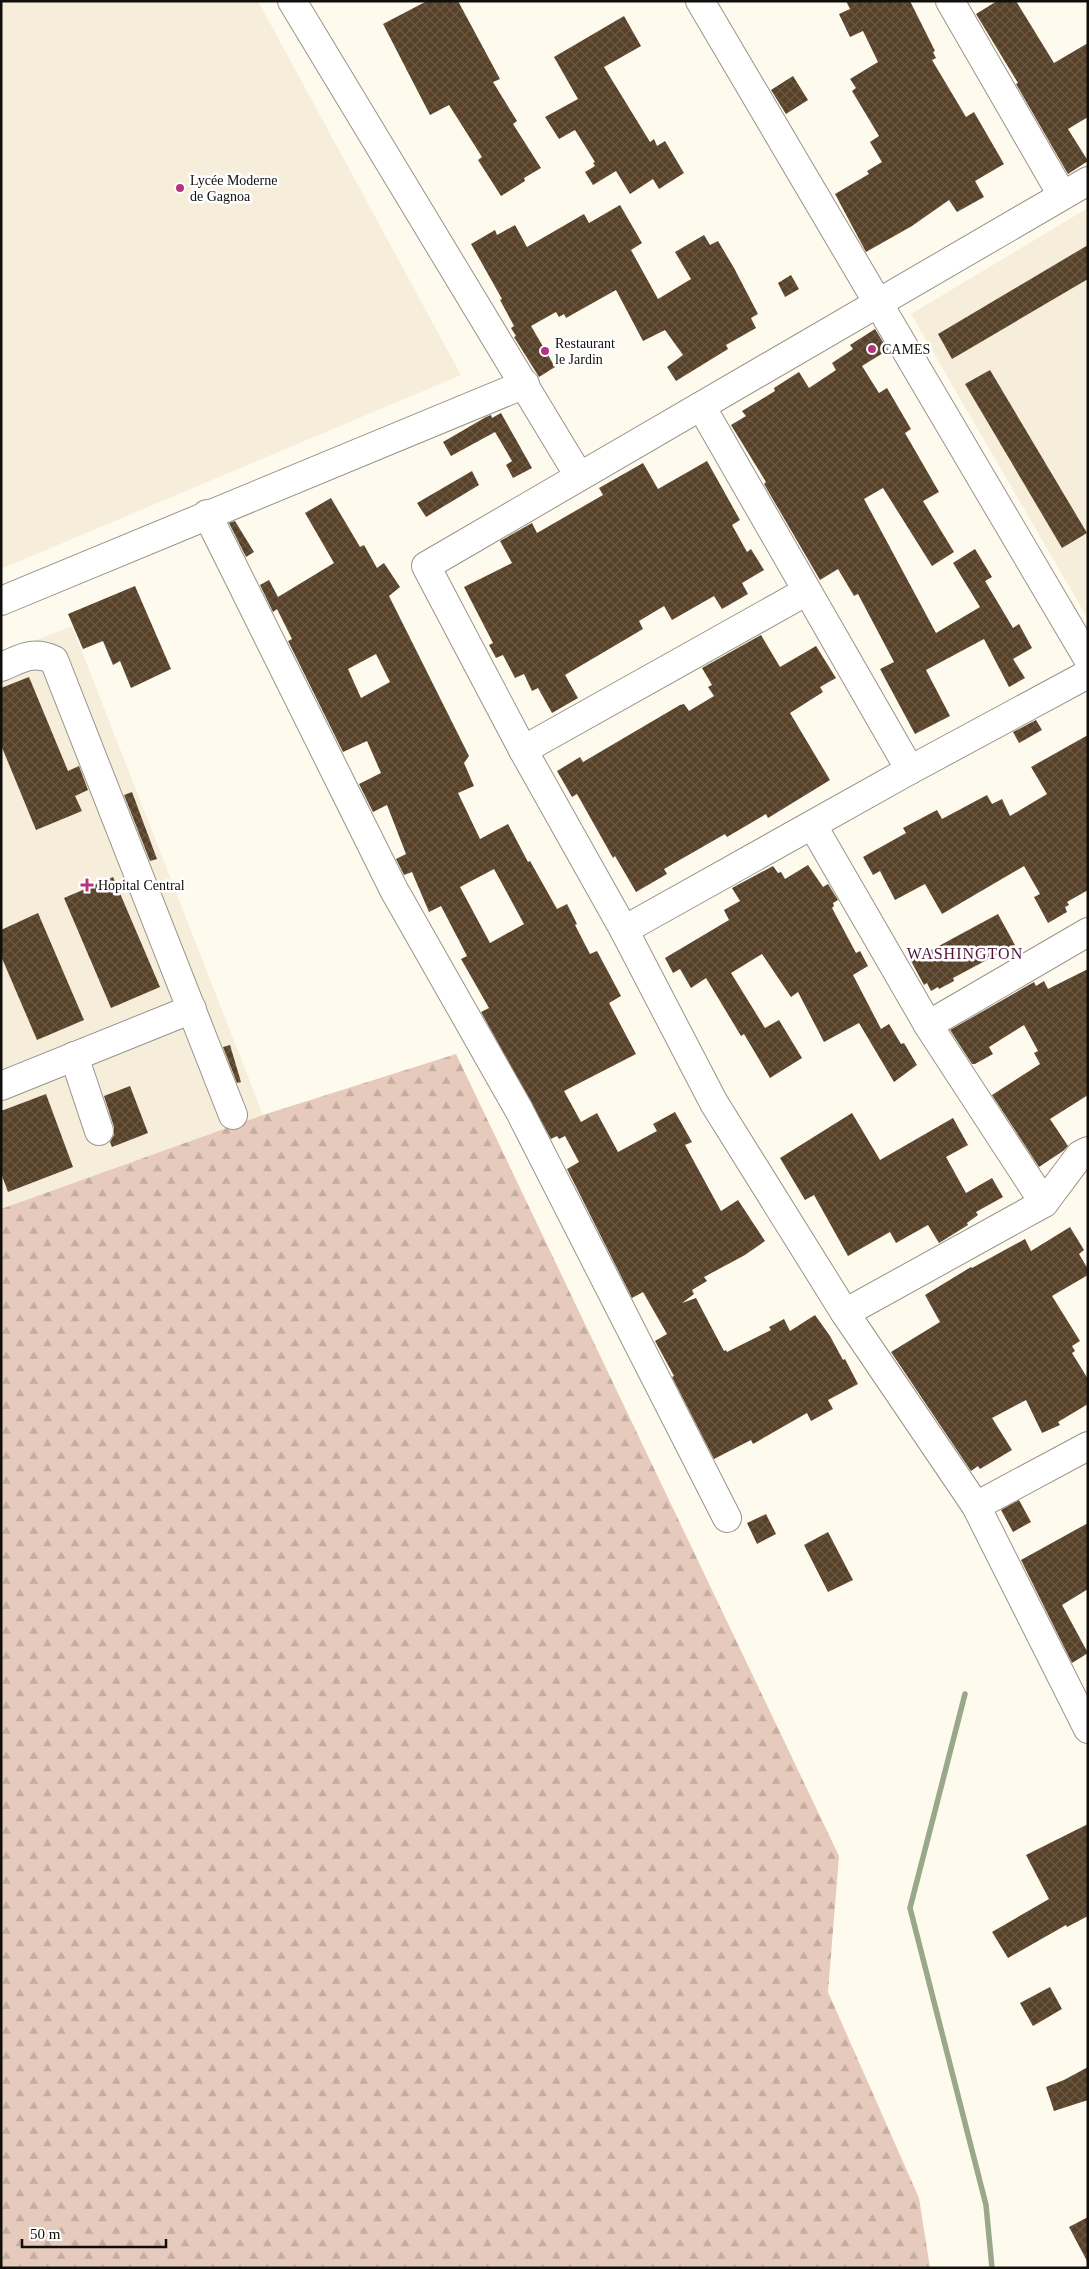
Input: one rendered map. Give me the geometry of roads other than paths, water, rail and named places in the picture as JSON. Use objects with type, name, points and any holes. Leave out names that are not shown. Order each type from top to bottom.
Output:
[{"type":"street","points":[[292,1],[579,476]]},
{"type":"street","points":[[700,1],[1088,659]]},
{"type":"street","points":[[957,4],[1062,196]]},
{"type":"street","points":[[1088,181],[426,566],[524,750],[624,930],[714,1103],[845,1313],[976,1506],[1088,1729]]},
{"type":"street","points":[[1,601],[207,514],[525,384]]},
{"type":"street","points":[[701,406],[910,770]]},
{"type":"street","points":[[207,514],[394,890],[519,1110],[728,1518]]},
{"type":"street","points":[[524,750],[807,591]]},
{"type":"street","points":[[1,667],[31,655],[42,655],[54,660],[233,1115]]},
{"type":"street","points":[[624,930],[813,826],[910,770],[1088,674]]},
{"type":"street","points":[[813,826],[928,1025],[1044,1203]]},
{"type":"street","points":[[928,1025],[1088,932]]},
{"type":"street","points":[[1,1086],[192,1009]]},
{"type":"street","points":[[74,1056],[99,1132]]},
{"type":"street","points":[[845,1313],[1044,1203],[1080,1155],[1088,1151]]},
{"type":"street","points":[[976,1506],[1088,1446]]},
{"type":"waterway","points":[[965,1694],[910,1908],[986,2205],[992,2268]]},
{"type":"place","name":"Lycée Moderne de Gagnoa","points":[[180,188]]},
{"type":"place","name":"CAMES","points":[[872,349]]},
{"type":"place","name":"Restaurant le Jardin","points":[[545,351]]},
{"type":"place","name":"Hopital Central","points":[[87,885]]},
{"type":"district","name":"WASHINGTON","points":[[965,953]]}]
